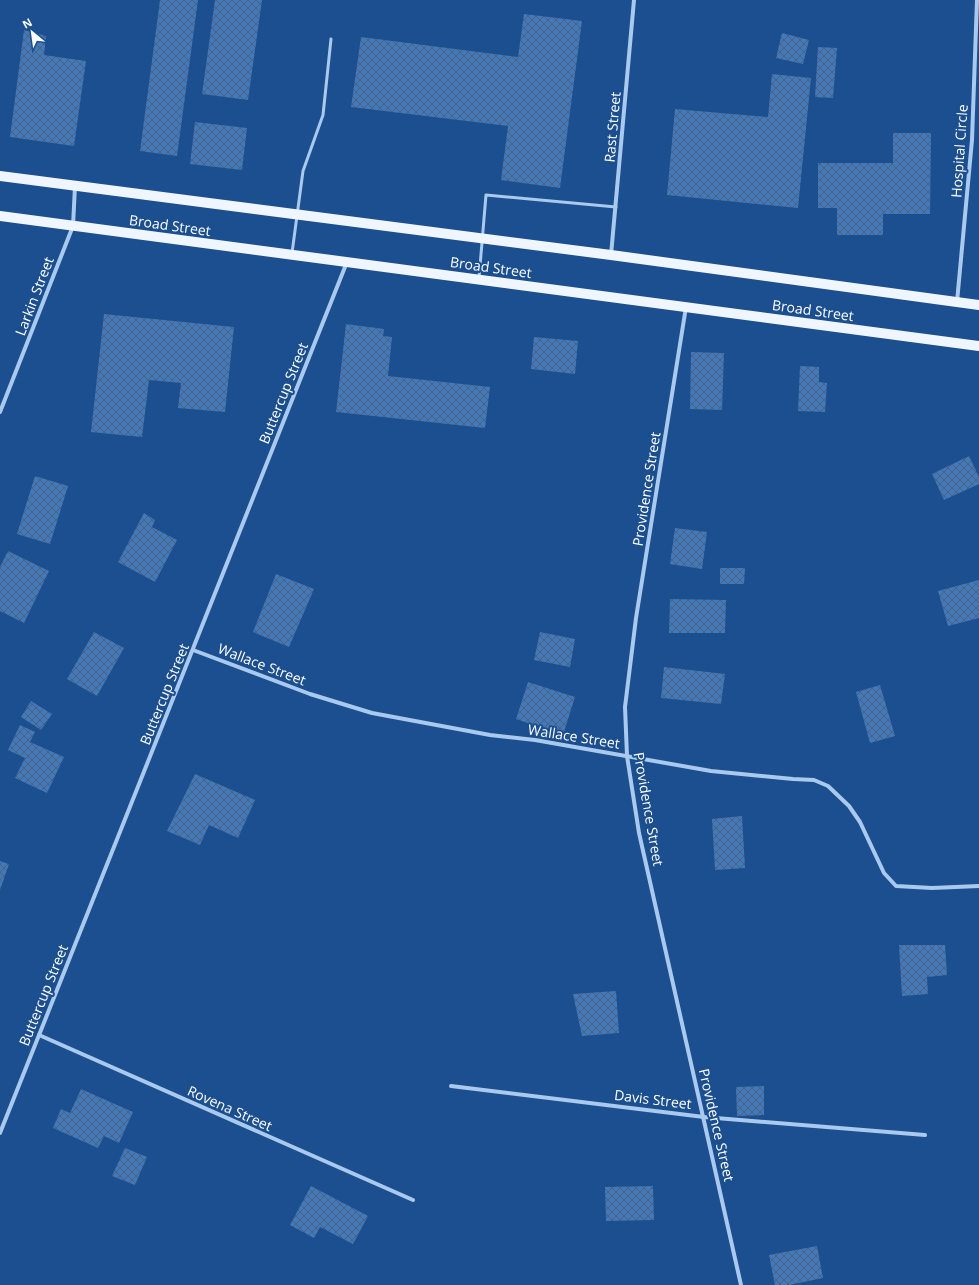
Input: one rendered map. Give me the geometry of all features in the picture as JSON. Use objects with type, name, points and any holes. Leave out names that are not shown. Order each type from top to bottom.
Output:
[{"type":"main road","name":"Broad Street","points":[[0,176],[611,255],[979,306]]},
{"type":"main road","name":"Broad Street","points":[[0,216],[979,346]]},
{"type":"street","name":"Rast Street","points":[[611,255],[634,0]]},
{"type":"street","name":"Hospital Circle","points":[[957,302],[972,140],[977,0]]},
{"type":"street","name":"Larkin Street","points":[[0,412],[73,226],[75,186]]},
{"type":"street","name":"Buttercup Street","points":[[0,1133],[347,262]]},
{"type":"street","name":"Providence Street","points":[[686,307],[636,618],[625,707],[627,756],[639,832],[741,1285]]},
{"type":"street","name":"Wallace Street","points":[[193,650],[310,694],[372,714],[490,735],[535,740],[711,771],[814,780],[832,789],[849,806],[860,822],[884,873],[896,886],[932,888],[979,886]]},
{"type":"street","name":"Rovena Street","points":[[39,1035],[413,1200]]},
{"type":"street","name":"Davis Street","points":[[451,1086],[704,1117],[924,1135]]},
{"type":"lane","points":[[292,255],[303,171],[323,114],[331,39]]},
{"type":"lane","points":[[479,280],[486,195],[616,207]]},
{"type":"building","points":[[160,0],[198,0],[177,156],[140,151]]},
{"type":"building","points":[[215,0],[262,0],[248,100],[202,94]]},
{"type":"building","points":[[524,14],[582,21],[560,188],[501,180],[508,126],[351,107],[361,37],[518,57]]},
{"type":"building","points":[[24,30],[46,36],[44,55],[86,61],[74,146],[10,137]]},
{"type":"building","points":[[782,33],[809,40],[803,64],[776,58]]},
{"type":"building","points":[[818,47],[837,48],[833,98],[815,97]]},
{"type":"building","points":[[772,74],[811,78],[798,208],[667,195],[675,109],[768,117]]},
{"type":"building","points":[[195,122],[247,128],[242,170],[190,164]]},
{"type":"building","points":[[893,133],[931,133],[930,214],[883,214],[883,235],[837,235],[837,208],[818,208],[818,163],[893,163]]},
{"type":"building","points":[[104,314],[234,327],[225,412],[178,408],[181,383],[149,380],[142,437],[91,432]]},
{"type":"building","points":[[346,324],[384,329],[383,336],[392,337],[388,376],[490,387],[485,428],[336,412]]},
{"type":"building","points":[[534,337],[578,341],[575,374],[531,369]]},
{"type":"building","points":[[691,352],[724,353],[722,410],[690,409]]},
{"type":"building","points":[[800,366],[819,367],[819,382],[827,383],[825,412],[798,411]]},
{"type":"building","points":[[969,456],[979,477],[979,484],[944,500],[932,474]]},
{"type":"building","points":[[35,476],[68,486],[50,544],[17,534]]},
{"type":"building","points":[[144,513],[155,520],[152,527],[177,540],[155,582],[118,562]]},
{"type":"building","points":[[675,528],[707,532],[702,569],[670,564]]},
{"type":"building","points":[[8,551],[49,571],[24,623],[0,611],[0,567]]},
{"type":"building","points":[[720,568],[745,568],[744,584],[720,584]]},
{"type":"building","points":[[276,574],[314,589],[289,647],[253,632]]},
{"type":"building","points":[[979,580],[979,618],[948,626],[938,591]]},
{"type":"building","points":[[670,599],[726,600],[725,633],[669,633]]},
{"type":"building","points":[[94,632],[124,648],[97,696],[67,679]]},
{"type":"building","points":[[540,632],[575,639],[570,667],[534,660]]},
{"type":"building","points":[[664,667],[725,674],[721,704],[661,698]]},
{"type":"building","points":[[528,682],[575,697],[563,735],[516,719]]},
{"type":"building","points":[[880,685],[895,736],[870,743],[856,692]]},
{"type":"building","points":[[31,701],[52,714],[41,730],[21,717]]},
{"type":"building","points":[[20,725],[35,732],[30,742],[64,757],[47,793],[15,778],[25,758],[8,750]]},
{"type":"building","points":[[195,774],[255,800],[238,838],[209,825],[200,845],[167,831]]},
{"type":"building","points":[[742,816],[745,868],[715,870],[712,819]]},
{"type":"building","points":[[0,861],[9,864],[0,890]]},
{"type":"building","points":[[899,945],[945,945],[947,975],[927,977],[928,994],[902,996]]},
{"type":"building","points":[[616,991],[619,1033],[582,1036],[573,994]]},
{"type":"building","points":[[764,1086],[764,1115],[737,1116],[736,1087]]},
{"type":"building","points":[[81,1089],[133,1112],[119,1143],[104,1136],[98,1148],[53,1128],[61,1109],[70,1113]]},
{"type":"building","points":[[125,1148],[147,1157],[135,1185],[112,1176]]},
{"type":"building","points":[[311,1186],[368,1216],[353,1244],[320,1227],[314,1238],[290,1225]]},
{"type":"building","points":[[653,1186],[654,1220],[606,1221],[605,1187]]},
{"type":"building","points":[[817,1246],[823,1278],[789,1285],[775,1285],[769,1255]]}]
